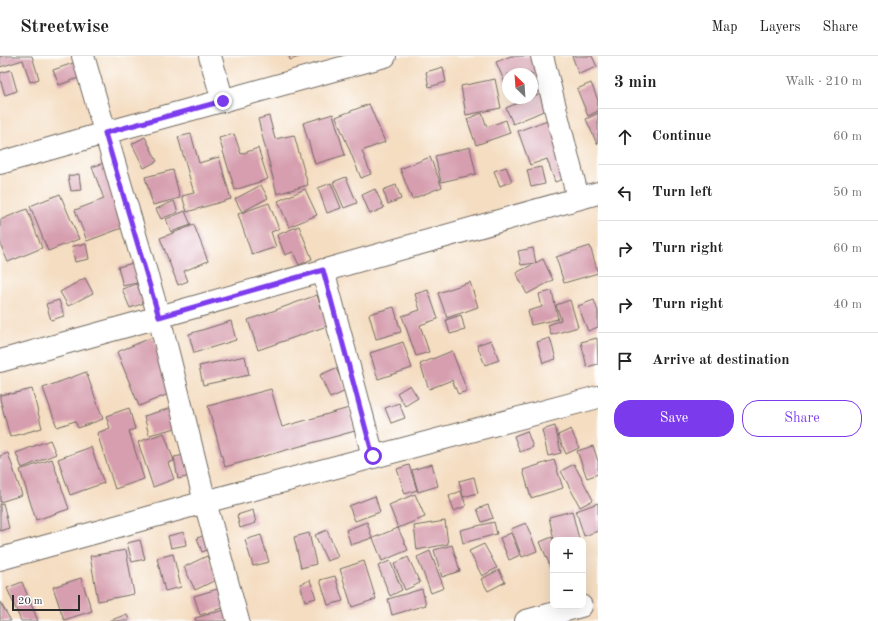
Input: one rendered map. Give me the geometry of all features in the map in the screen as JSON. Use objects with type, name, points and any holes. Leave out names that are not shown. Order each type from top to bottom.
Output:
[{"type":"street","points":[[83,56],[159,317],[205,502],[238,621]]},
{"type":"street","points":[[210,56],[223,101]]},
{"type":"street","points":[[0,163],[385,56]]},
{"type":"street","points":[[0,361],[588,196],[542,56]]},
{"type":"street","points":[[323,270],[373,456]]},
{"type":"street","points":[[0,559],[373,456],[598,396]]},
{"type":"street","points":[[586,605],[598,601]]},
{"type":"street","points":[[526,621],[549,618],[574,609]]},
{"type":"building","points":[[0,56],[32,56],[39,79],[30,82],[23,60],[0,67]]},
{"type":"building","points":[[289,56],[302,56],[290,60]]},
{"type":"building","points":[[511,56],[531,56],[536,68],[502,68],[502,76],[496,62]]},
{"type":"building","points":[[572,56],[592,56],[597,67],[579,74]]},
{"type":"building","points":[[79,61],[84,76],[59,85],[53,70]]},
{"type":"building","points":[[443,67],[446,82],[429,87],[426,72]]},
{"type":"building","points":[[11,70],[17,91],[5,95],[0,79],[0,73]]},
{"type":"building","points":[[538,72],[545,89],[538,92]]},
{"type":"building","points":[[495,79],[501,108],[466,115],[461,86]]},
{"type":"building","points":[[591,83],[598,100],[598,111],[588,116],[577,89]]},
{"type":"building","points":[[547,91],[553,107],[513,124],[506,108],[515,104],[538,104],[538,95]]},
{"type":"building","points":[[369,104],[385,142],[362,151],[371,174],[361,178],[336,117]]},
{"type":"building","points":[[482,113],[487,127],[506,120],[510,133],[476,145],[467,119]]},
{"type":"building","points":[[598,113],[598,143],[597,144],[586,119]]},
{"type":"building","points":[[333,114],[345,155],[315,164],[303,123]]},
{"type":"building","points":[[269,116],[275,139],[294,135],[308,185],[277,194],[258,119]]},
{"type":"building","points":[[553,118],[574,175],[555,182],[547,159],[530,165],[518,131]]},
{"type":"building","points":[[191,134],[199,163],[219,157],[231,199],[187,212],[182,196],[194,193],[178,137]]},
{"type":"building","points":[[234,134],[241,154],[258,148],[268,179],[235,190],[219,138]]},
{"type":"building","points":[[145,137],[157,161],[144,168],[132,144]]},
{"type":"building","points":[[470,147],[476,174],[441,182],[435,156]]},
{"type":"building","points":[[430,157],[442,187],[412,199],[400,169]]},
{"type":"building","points":[[110,161],[133,224],[87,241],[75,210],[104,199],[92,167]]},
{"type":"building","points":[[506,167],[512,181],[500,186],[494,171]]},
{"type":"building","points":[[541,167],[545,184],[531,187],[527,170]]},
{"type":"building","points":[[173,170],[180,198],[153,205],[145,177]]},
{"type":"building","points":[[79,174],[81,190],[71,191],[68,176]]},
{"type":"building","points":[[346,177],[357,203],[344,208],[333,182]]},
{"type":"building","points":[[331,183],[341,208],[327,213],[318,188]]},
{"type":"building","points":[[261,185],[268,198],[242,212],[235,199]]},
{"type":"building","points":[[396,185],[401,199],[388,204],[383,190]]},
{"type":"building","points":[[305,189],[317,215],[289,227],[278,201]]},
{"type":"building","points":[[375,189],[384,208],[370,214],[362,195]]},
{"type":"building","points":[[60,194],[79,239],[48,251],[30,206]]},
{"type":"building","points":[[174,201],[178,212],[161,219],[156,209]]},
{"type":"building","points":[[269,203],[279,229],[271,232],[276,247],[252,255],[238,214]]},
{"type":"building","points":[[27,209],[42,248],[8,262],[0,243],[0,220]]},
{"type":"building","points":[[185,211],[191,225],[171,232],[166,219]]},
{"type":"building","points":[[194,225],[208,261],[184,271],[188,281],[178,285],[160,238]]},
{"type":"building","points":[[299,226],[312,259],[299,265],[293,252],[285,255],[277,235]]},
{"type":"building","points":[[86,244],[89,259],[75,262],[72,246]]},
{"type":"building","points":[[590,246],[598,273],[564,283],[556,257]]},
{"type":"building","points":[[533,248],[536,263],[521,265],[518,251]]},
{"type":"building","points":[[543,259],[553,280],[527,294],[516,273]]},
{"type":"building","points":[[133,263],[137,283],[123,286],[118,267]]},
{"type":"building","points":[[85,278],[93,293],[68,306],[60,292]]},
{"type":"building","points":[[470,282],[478,307],[447,318],[438,293]]},
{"type":"building","points":[[137,284],[144,303],[130,308],[122,289]]},
{"type":"building","points":[[428,290],[438,319],[420,325],[429,352],[416,356],[402,316],[420,310],[415,294]]},
{"type":"building","points":[[552,291],[558,319],[531,325],[528,311],[542,307],[539,294]]},
{"type":"building","points":[[317,295],[327,326],[258,350],[248,320]]},
{"type":"building","points":[[59,300],[64,316],[51,320],[46,304]]},
{"type":"building","points":[[570,300],[578,327],[551,335],[548,325],[561,320],[556,305]]},
{"type":"building","points":[[594,300],[598,311],[598,327],[588,331],[578,306]]},
{"type":"building","points":[[394,307],[401,332],[376,339],[369,314]]},
{"type":"building","points":[[461,315],[465,330],[450,334],[446,320]]},
{"type":"building","points":[[231,321],[236,340],[194,353],[189,334]]},
{"type":"building","points":[[153,337],[176,391],[139,406],[117,352]]},
{"type":"building","points":[[550,338],[556,359],[543,363],[537,342]]},
{"type":"building","points":[[597,338],[598,364],[587,367],[581,342]]},
{"type":"building","points":[[491,340],[499,360],[485,365],[477,345]]},
{"type":"building","points":[[403,342],[412,368],[378,379],[370,353]]},
{"type":"building","points":[[452,351],[467,391],[458,394],[452,380],[429,389],[420,364]]},
{"type":"building","points":[[245,356],[249,375],[203,385],[199,366]]},
{"type":"building","points":[[336,368],[346,391],[330,398],[320,375]]},
{"type":"building","points":[[86,372],[103,419],[78,428],[75,421],[57,427],[43,388]]},
{"type":"building","points":[[410,385],[418,398],[405,406],[397,393]]},
{"type":"building","points":[[32,389],[42,428],[10,437],[0,395]]},
{"type":"building","points":[[271,389],[282,427],[349,408],[355,431],[225,467],[208,406]]},
{"type":"building","points":[[399,403],[405,418],[391,423],[385,408]]},
{"type":"building","points":[[129,408],[135,429],[129,431],[144,479],[115,489],[97,433],[110,428],[106,416]]},
{"type":"building","points":[[171,408],[176,428],[149,435],[144,416]]},
{"type":"building","points":[[555,426],[561,453],[548,456],[542,430]]},
{"type":"building","points":[[571,429],[579,448],[566,454],[558,435]]},
{"type":"building","points":[[527,431],[533,447],[520,452],[514,436]]},
{"type":"building","points":[[164,433],[174,461],[168,463],[174,479],[153,487],[138,442]]},
{"type":"building","points":[[50,440],[56,454],[22,468],[16,453]]},
{"type":"building","points":[[593,446],[598,461],[598,474],[587,478],[577,451]]},
{"type":"building","points":[[91,447],[104,483],[70,495],[58,459]]},
{"type":"building","points":[[8,453],[22,495],[0,502],[0,456]]},
{"type":"building","points":[[185,455],[190,476],[178,479],[174,457]]},
{"type":"building","points":[[52,459],[69,509],[36,520],[20,470]]},
{"type":"building","points":[[554,460],[563,488],[531,498],[523,470]]},
{"type":"building","points":[[432,464],[438,486],[418,492],[412,470]]},
{"type":"building","points":[[574,464],[593,500],[580,507],[561,471]]},
{"type":"building","points":[[409,465],[417,490],[405,494],[397,469]]},
{"type":"building","points":[[474,477],[478,493],[463,497],[459,481]]},
{"type":"building","points":[[461,491],[466,506],[454,511],[449,496]]},
{"type":"building","points":[[415,494],[425,517],[398,528],[389,505]]},
{"type":"building","points":[[375,496],[380,512],[355,521],[349,506]]},
{"type":"building","points":[[3,503],[9,528],[0,531],[0,504]]},
{"type":"building","points":[[598,503],[598,531],[584,536],[576,511]]},
{"type":"building","points":[[488,505],[493,518],[482,522],[477,509]]},
{"type":"building","points":[[253,510],[256,523],[240,528],[237,515]]},
{"type":"building","points":[[572,511],[578,537],[553,537],[549,517]]},
{"type":"building","points":[[445,521],[448,544],[417,550],[414,526]]},
{"type":"building","points":[[367,522],[372,538],[351,545],[346,530]]},
{"type":"building","points":[[494,522],[497,534],[463,543],[460,530]]},
{"type":"building","points":[[526,523],[537,551],[522,557],[511,529]]},
{"type":"building","points":[[398,528],[408,550],[382,561],[373,538]]},
{"type":"building","points":[[327,530],[338,557],[327,561],[315,535]]},
{"type":"building","points":[[184,532],[186,545],[171,548],[168,536]]},
{"type":"building","points":[[309,533],[316,564],[301,568],[294,537]]},
{"type":"building","points":[[511,533],[520,555],[509,560],[500,538]]},
{"type":"building","points":[[208,534],[213,548],[202,552],[197,538]]},
{"type":"building","points":[[261,535],[269,562],[253,566],[245,540]]},
{"type":"building","points":[[550,538],[550,566],[540,542]]},
{"type":"building","points":[[140,540],[145,559],[132,562],[127,543]]},
{"type":"building","points":[[484,544],[497,568],[482,576],[469,551]]},
{"type":"building","points":[[452,545],[460,571],[442,577],[434,550]]},
{"type":"building","points":[[126,550],[134,594],[98,601],[90,556]]},
{"type":"building","points":[[430,551],[444,588],[431,593],[417,557]]},
{"type":"building","points":[[173,554],[181,587],[165,591],[157,558]]},
{"type":"building","points":[[207,556],[218,579],[195,590],[184,567]]},
{"type":"building","points":[[408,557],[420,583],[405,590],[394,564]]},
{"type":"building","points":[[364,561],[376,599],[352,607],[340,569]]},
{"type":"building","points":[[390,561],[402,590],[390,596],[378,566]]},
{"type":"building","points":[[499,570],[505,582],[488,591],[481,579]]},
{"type":"building","points":[[335,576],[343,601],[328,605],[320,580]]},
{"type":"building","points":[[81,578],[92,611],[64,620],[53,587]]},
{"type":"building","points":[[310,580],[316,598],[305,601],[300,584]]},
{"type":"building","points":[[22,582],[38,621],[21,621],[7,588]]},
{"type":"building","points":[[224,587],[229,606],[200,615],[194,596]]},
{"type":"building","points":[[422,589],[426,605],[392,615],[388,599]]},
{"type":"building","points":[[0,602],[11,621],[0,621]]},
{"type":"building","points":[[228,609],[231,621],[196,621],[195,618]]},
{"type":"building","points":[[127,614],[129,621],[109,621]]},
{"type":"route","points":[[223,101],[105,133],[159,317],[323,270],[373,456]]}]
